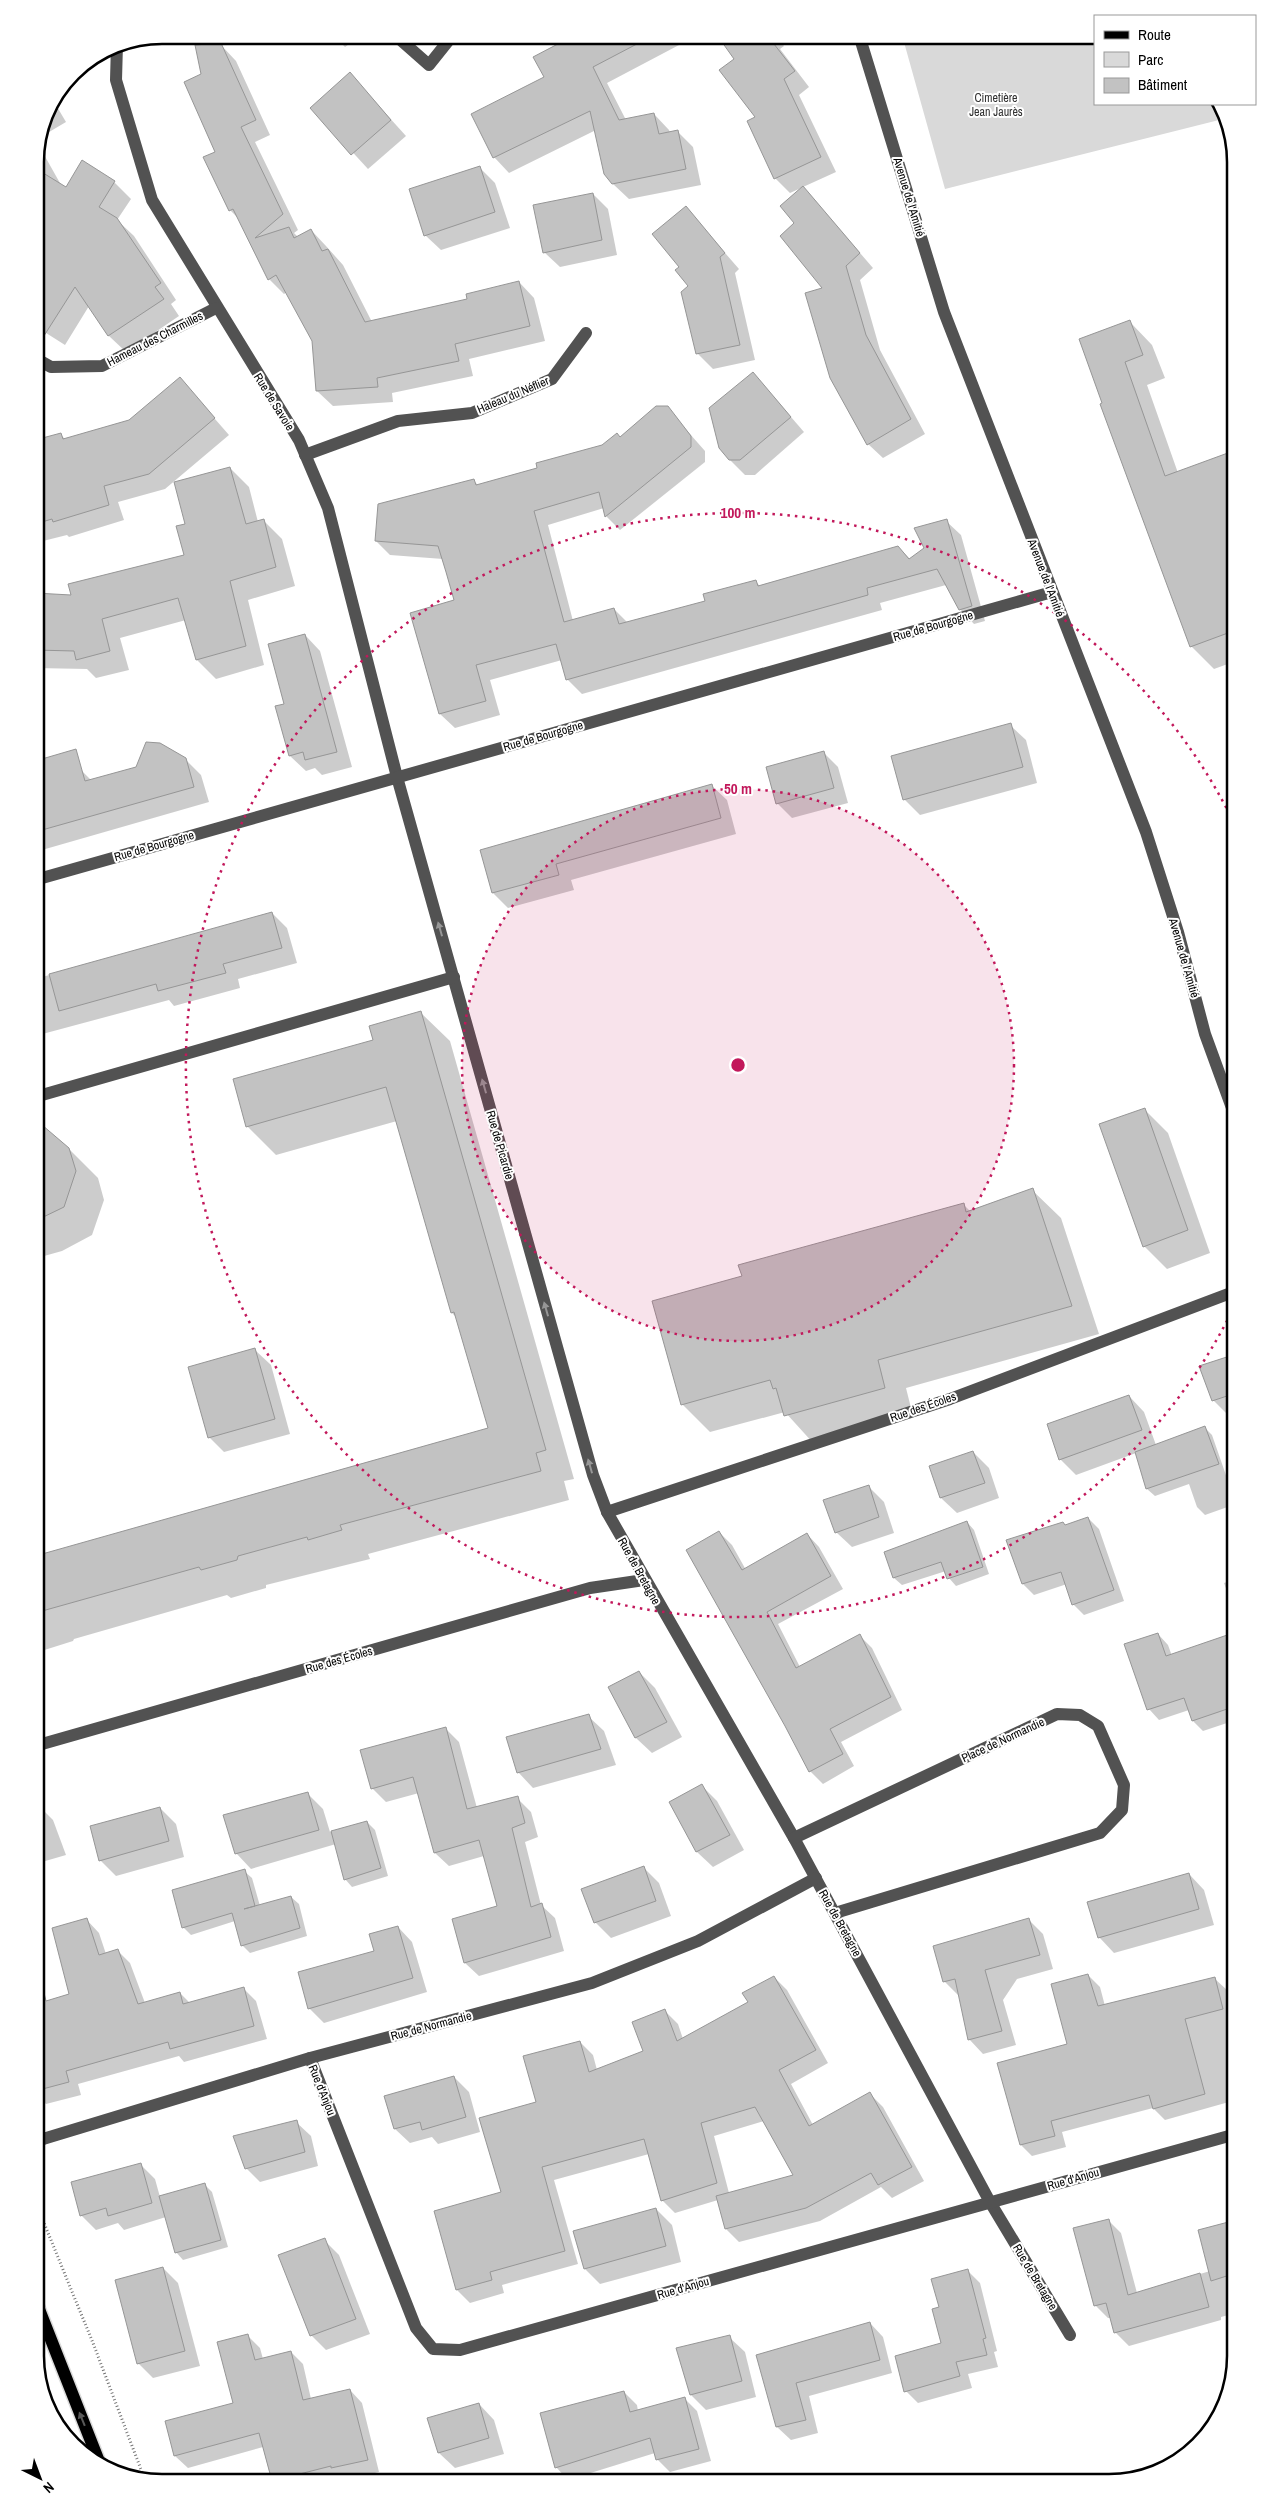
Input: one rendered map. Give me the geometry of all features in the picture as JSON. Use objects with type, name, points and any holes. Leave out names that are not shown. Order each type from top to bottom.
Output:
[{"type":"main road","points":[[44,2322],[96,2454]]},
{"type":"street","points":[[405,44],[429,65],[446,44]]},
{"type":"street","name":"Avenue de l'Amitié","points":[[862,44],[944,312],[1146,832],[1178,932],[1205,1034],[1227,1094]]},
{"type":"street","name":"Rue de Savoie","points":[[117,53],[116,80],[152,200],[216,308],[299,440],[328,508],[397,777]]},
{"type":"street","name":"Hameau des Charmilles","points":[[44,363],[51,367],[102,366],[216,308]]},
{"type":"street","name":"Haleau du Néflier","points":[[305,455],[398,421],[472,412],[552,379],[586,333]]},
{"type":"street","name":"Rue de Bourgogne","points":[[44,877],[1052,592]]},
{"type":"street","name":"Rue de Picardie","points":[[397,777],[592,1475],[607,1512]]},
{"type":"street","points":[[44,1094],[454,977]]},
{"type":"street","name":"Rue des Écoles","points":[[607,1512],[950,1398],[1227,1295]]},
{"type":"street","name":"Rue de Bretagne","points":[[607,1512],[644,1580],[794,1838],[990,2202],[1070,2335]]},
{"type":"street","name":"Rue des Écoles","points":[[44,1743],[590,1588],[644,1580]]},
{"type":"street","name":"Place de Normandie","points":[[794,1838],[1057,1714],[1080,1715],[1098,1726],[1124,1785],[1122,1810],[1100,1833],[835,1913]]},
{"type":"street","name":"Rue de Normandie","points":[[44,2139],[310,2058],[592,1983],[698,1941],[816,1878]]},
{"type":"street","name":"Rue d'Anjou","points":[[310,2058],[416,2328],[433,2349],[460,2350],[1227,2136]]},
{"type":"path","points":[[44,2223],[93,2343],[142,2472]]},
{"type":"green space","name":"Cimetière Jean Jaurès","points":[[905,44],[1094,44],[1094,105],[1212,105],[1219,120],[945,189]]},
{"type":"building","points":[[221,44],[256,120],[241,127],[283,214],[255,238],[289,227],[294,238],[311,229],[322,251],[328,249],[365,322],[467,299],[466,294],[519,281],[530,326],[455,344],[459,361],[377,378],[378,387],[316,391],[312,341],[276,275],[268,280],[233,209],[229,211],[203,157],[215,152],[184,82],[201,74],[195,45]]},
{"type":"building","points":[[558,44],[637,44],[593,67],[619,120],[654,113],[659,134],[678,130],[686,169],[612,184],[604,174],[590,111],[493,158],[471,114],[544,77],[533,57]]},
{"type":"building","points":[[723,44],[774,44],[795,71],[784,79],[821,157],[774,179],[747,121],[755,117],[719,70],[734,59]]},
{"type":"building","points":[[350,72],[391,120],[351,155],[310,108]]},
{"type":"building","points":[[82,160],[115,181],[99,207],[117,218],[161,283],[155,287],[164,299],[108,336],[75,287],[44,336],[44,174],[66,187]]},
{"type":"building","points":[[480,166],[495,212],[424,236],[409,189]]},
{"type":"building","points":[[803,186],[860,253],[846,266],[866,335],[911,419],[867,445],[830,378],[805,293],[822,288],[780,236],[794,223],[780,206]]},
{"type":"building","points":[[593,193],[602,240],[543,253],[533,205]]},
{"type":"building","points":[[686,206],[725,253],[720,257],[740,345],[696,354],[681,292],[688,286],[675,270],[679,267],[652,234]]},
{"type":"building","points":[[1130,320],[1143,355],[1125,362],[1165,476],[1227,453],[1227,633],[1190,647],[1100,404],[1102,403],[1079,339]]},
{"type":"building","points":[[753,372],[791,417],[740,460],[729,460],[719,448],[709,408]]},
{"type":"building","points":[[180,377],[215,418],[149,474],[104,486],[109,505],[53,522],[52,519],[44,521],[44,438],[61,433],[63,439],[129,420]]},
{"type":"building","points":[[656,406],[668,406],[691,436],[691,447],[605,517],[599,492],[534,511],[564,622],[614,608],[619,624],[705,601],[703,594],[756,580],[758,586],[898,546],[909,559],[924,548],[914,528],[947,519],[972,606],[959,610],[937,569],[867,588],[868,595],[566,680],[556,644],[476,665],[486,701],[439,714],[410,613],[454,600],[446,572],[438,546],[375,541],[378,504],[474,479],[476,485],[537,468],[536,463],[602,445],[617,433],[620,437]]},
{"type":"building","points":[[230,467],[246,524],[264,519],[276,567],[230,581],[246,646],[196,660],[178,598],[102,619],[110,651],[76,660],[74,651],[44,650],[44,594],[71,595],[68,584],[184,555],[176,526],[185,524],[174,482]]},
{"type":"building","points":[[305,634],[337,752],[305,760],[303,752],[289,756],[275,706],[284,704],[268,644]]},
{"type":"building","points":[[1011,723],[1023,767],[903,800],[891,756]]},
{"type":"building","points":[[146,742],[160,743],[186,758],[194,787],[44,829],[44,758],[76,749],[85,781],[136,767]]},
{"type":"building","points":[[824,751],[834,788],[776,804],[766,767]]},
{"type":"building","points":[[712,784],[721,818],[556,864],[559,875],[492,893],[480,850]]},
{"type":"building","points":[[272,912],[282,948],[223,964],[226,973],[158,991],[156,984],[59,1011],[49,974]]},
{"type":"building","points":[[421,1011],[546,1450],[536,1453],[541,1471],[340,1525],[342,1530],[308,1540],[307,1537],[238,1556],[237,1560],[201,1570],[199,1567],[44,1610],[44,1553],[488,1428],[454,1312],[451,1313],[386,1087],[246,1127],[233,1079],[373,1040],[369,1026]]},
{"type":"building","points":[[1145,1108],[1188,1230],[1143,1247],[1099,1124]]},
{"type":"building","points":[[44,1127],[69,1148],[76,1171],[64,1207],[44,1217]]},
{"type":"building","points":[[1033,1188],[1072,1306],[878,1360],[885,1388],[784,1416],[776,1388],[773,1389],[770,1380],[681,1405],[652,1301],[742,1276],[738,1265],[964,1203],[966,1212]]},
{"type":"building","points":[[255,1348],[275,1419],[208,1438],[188,1367]]},
{"type":"building","points":[[1227,1357],[1227,1396],[1212,1401],[1199,1366]]},
{"type":"building","points":[[1129,1395],[1142,1430],[1059,1460],[1047,1424]]},
{"type":"building","points":[[1205,1426],[1219,1464],[1146,1489],[1135,1452]]},
{"type":"building","points":[[973,1451],[985,1483],[940,1498],[929,1466]]},
{"type":"building","points":[[869,1485],[879,1517],[835,1533],[823,1500]]},
{"type":"building","points":[[1088,1517],[1114,1590],[1072,1605],[1061,1572],[1022,1584],[1006,1540],[1063,1522],[1065,1525]]},
{"type":"building","points":[[967,1521],[983,1567],[947,1579],[941,1562],[893,1578],[884,1552]]},
{"type":"building","points":[[719,1531],[742,1570],[807,1533],[831,1576],[767,1612],[796,1668],[860,1634],[891,1697],[830,1729],[843,1754],[809,1772],[686,1550]]},
{"type":"building","points":[[1158,1633],[1166,1656],[1227,1635],[1227,1709],[1192,1721],[1184,1698],[1147,1710],[1124,1644]]},
{"type":"building","points":[[639,1671],[667,1722],[635,1738],[608,1687]]},
{"type":"building","points":[[589,1714],[601,1749],[517,1773],[506,1737]]},
{"type":"building","points":[[446,1727],[467,1809],[518,1796],[525,1823],[512,1828],[531,1907],[542,1903],[551,1937],[464,1963],[452,1919],[497,1906],[479,1840],[434,1853],[413,1777],[371,1789],[360,1750]]},
{"type":"building","points":[[702,1784],[730,1835],[696,1852],[669,1802]]},
{"type":"building","points":[[308,1792],[319,1830],[235,1854],[223,1815]]},
{"type":"building","points":[[160,1807],[169,1841],[99,1861],[90,1826]]},
{"type":"building","points":[[367,1821],[381,1868],[344,1880],[331,1831]]},
{"type":"building","points":[[644,1866],[656,1901],[594,1923],[581,1889]]},
{"type":"building","points":[[245,1869],[255,1906],[291,1896],[300,1928],[241,1946],[232,1913],[182,1928],[172,1890]]},
{"type":"building","points":[[1189,1873],[1199,1909],[1098,1938],[1087,1902]]},
{"type":"building","points":[[87,1918],[99,1955],[118,1949],[138,2004],[180,1992],[183,2004],[244,1987],[254,2026],[170,2049],[168,2042],[66,2071],[69,2082],[44,2089],[44,1993],[46,2001],[69,1994],[52,1928]]},
{"type":"building","points":[[1029,1918],[1040,1955],[985,1970],[1002,2031],[968,2040],[955,1979],[943,1982],[933,1946]]},
{"type":"building","points":[[398,1926],[413,1978],[308,2009],[298,1972],[374,1951],[369,1934]]},
{"type":"building","points":[[1088,1974],[1098,2006],[1215,1977],[1223,2009],[1185,2019],[1205,2094],[1153,2109],[1149,2095],[1051,2121],[1055,2136],[1020,2145],[997,2063],[1067,2044],[1051,1984]]},
{"type":"building","points":[[774,1976],[816,2050],[779,2070],[809,2126],[870,2092],[912,2167],[878,2185],[871,2173],[806,2208],[725,2229],[716,2196],[793,2175],[755,2107],[701,2123],[717,2183],[661,2201],[644,2139],[542,2167],[565,2251],[490,2272],[492,2280],[456,2290],[434,2211],[501,2192],[479,2118],[536,2102],[523,2056],[580,2041],[589,2072],[643,2051],[632,2022],[665,2009],[677,2041],[748,2002],[742,1993]]},
{"type":"building","points":[[454,2076],[466,2117],[422,2130],[420,2122],[394,2129],[384,2096]]},
{"type":"building","points":[[297,2120],[305,2152],[245,2169],[233,2136]]},
{"type":"building","points":[[141,2163],[152,2203],[108,2216],[106,2208],[80,2216],[71,2182]]},
{"type":"building","points":[[205,2183],[221,2240],[175,2253],[159,2196]]},
{"type":"building","points":[[656,2208],[666,2246],[584,2269],[573,2231]]},
{"type":"building","points":[[1109,2219],[1128,2295],[1200,2273],[1209,2307],[1114,2333],[1106,2303],[1094,2306],[1073,2228]]},
{"type":"building","points":[[1227,2222],[1227,2276],[1211,2281],[1198,2230]]},
{"type":"building","points":[[325,2238],[356,2319],[310,2336],[278,2255]]},
{"type":"building","points":[[163,2267],[185,2351],[137,2364],[115,2280]]},
{"type":"building","points":[[968,2269],[986,2338],[983,2339],[987,2355],[956,2362],[960,2376],[904,2392],[895,2356],[941,2343],[932,2309],[939,2307],[931,2279]]},
{"type":"building","points":[[870,2322],[880,2360],[796,2383],[806,2420],[776,2427],[756,2355]]},
{"type":"building","points":[[248,2334],[255,2360],[291,2351],[303,2400],[350,2389],[368,2460],[331,2468],[331,2466],[300,2474],[270,2474],[259,2433],[174,2456],[165,2421],[233,2403],[217,2342]]},
{"type":"building","points":[[730,2335],[742,2381],[690,2395],[676,2348]]},
{"type":"building","points":[[624,2391],[630,2412],[685,2397],[699,2449],[656,2460],[650,2438],[555,2468],[540,2413]]},
{"type":"building","points":[[479,2403],[489,2438],[438,2453],[427,2418]]}]
